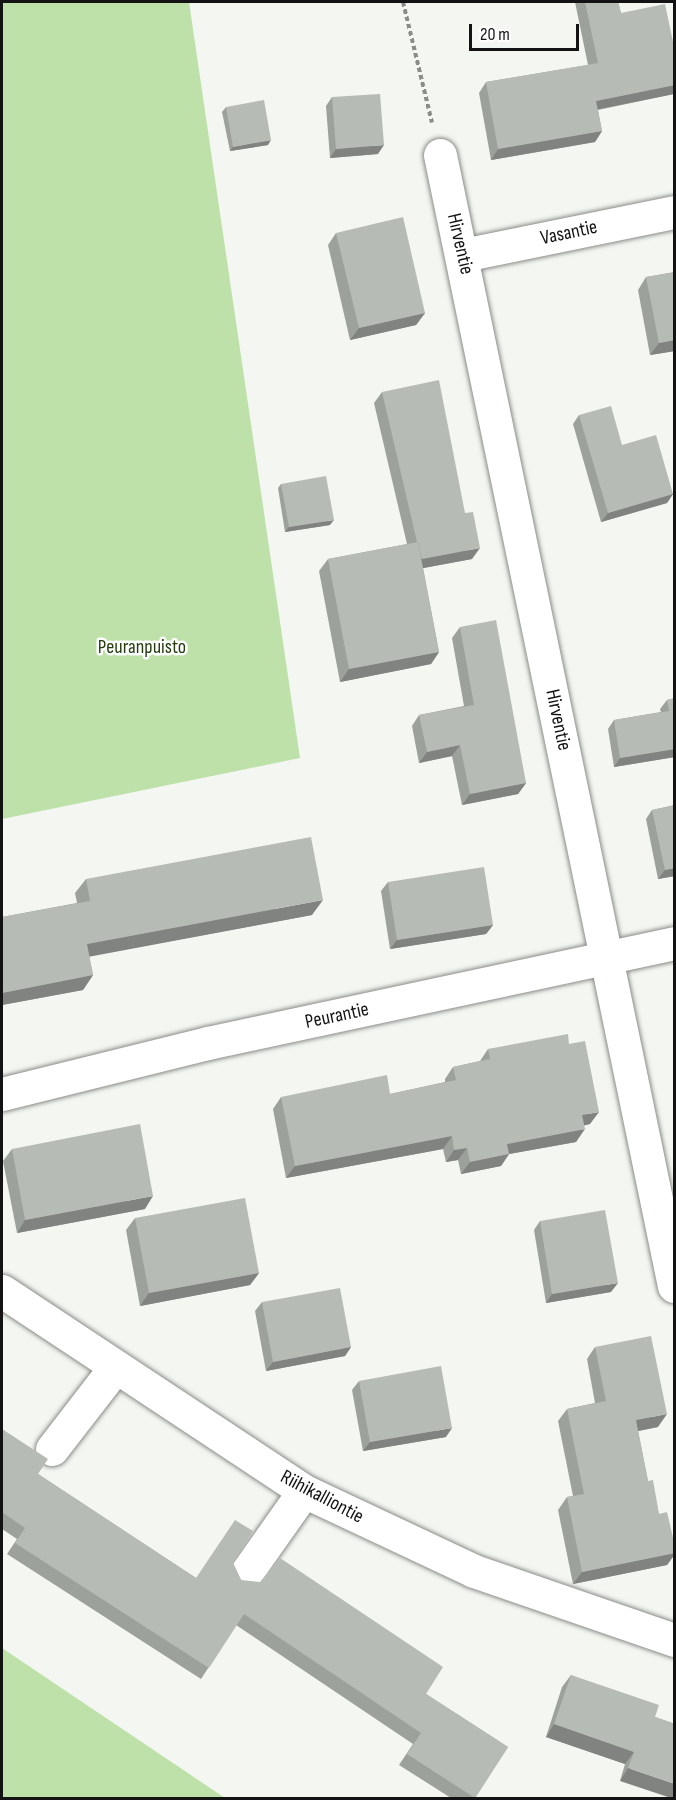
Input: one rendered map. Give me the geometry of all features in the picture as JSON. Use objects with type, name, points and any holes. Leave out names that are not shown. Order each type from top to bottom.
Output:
[{"type":"street","name":"Hirventie","points":[[440,155],[463,255],[675,1286]]},
{"type":"street","name":"Vasantie","points":[[463,255],[675,212]]},
{"type":"street","name":"Peurantie","points":[[2,1094],[208,1043],[675,943]]},
{"type":"street","name":"Riihikalliontie","points":[[2,1291],[113,1370],[304,1491],[474,1571],[675,1640]]},
{"type":"street","points":[[52,1449],[113,1370]]},
{"type":"street","points":[[244,1576],[304,1491]]},
{"type":"path","points":[[403,2],[440,155]]},
{"type":"green space","name":"Peuranpuisto","points":[[2,2],[189,2],[300,758],[2,819]]},
{"type":"green space","points":[[2,1648],[225,1798],[2,1798]]},
{"type":"building","points":[[585,2],[618,2],[621,13],[665,4],[675,51],[675,85],[596,101],[602,131],[498,149],[486,82],[598,63]]},
{"type":"building","points":[[380,94],[384,145],[336,149],[332,97]]},
{"type":"building","points":[[264,100],[271,140],[233,147],[226,107]]},
{"type":"building","points":[[403,217],[425,313],[359,328],[336,233]]},
{"type":"building","points":[[675,272],[675,340],[659,343],[646,277]]},
{"type":"building","points":[[439,380],[465,513],[473,512],[480,548],[422,559],[382,392]]},
{"type":"building","points":[[611,406],[622,445],[656,435],[673,494],[608,513],[579,415]]},
{"type":"building","points":[[326,476],[334,520],[289,527],[281,484]]},
{"type":"building","points":[[418,542],[439,652],[349,669],[328,559]]},
{"type":"building","points":[[496,620],[526,783],[470,794],[460,745],[427,752],[419,715],[474,705],[460,627]]},
{"type":"building","points":[[675,698],[675,749],[620,758],[614,720],[669,711],[667,700]]},
{"type":"building","points":[[675,805],[675,868],[665,870],[652,810]]},
{"type":"building","points":[[311,837],[323,900],[87,944],[93,975],[2,993],[2,917],[90,901],[86,879]]},
{"type":"building","points":[[484,867],[493,925],[397,940],[388,882]]},
{"type":"building","points":[[568,1034],[569,1044],[585,1041],[599,1112],[582,1115],[585,1129],[507,1144],[509,1154],[470,1162],[467,1148],[454,1150],[452,1136],[295,1166],[281,1097],[387,1075],[390,1094],[456,1080],[453,1067],[490,1059],[488,1049]]},
{"type":"building","points":[[140,1124],[153,1196],[25,1220],[12,1149]]},
{"type":"building","points":[[245,1198],[259,1273],[149,1293],[135,1218]]},
{"type":"building","points":[[605,1210],[618,1283],[552,1294],[540,1221]]},
{"type":"building","points":[[340,1288],[351,1347],[273,1362],[262,1302]]},
{"type":"building","points":[[651,1336],[667,1414],[636,1420],[648,1481],[653,1480],[659,1514],[667,1512],[675,1553],[582,1572],[567,1497],[584,1494],[567,1409],[606,1401],[595,1347]]},
{"type":"building","points":[[441,1366],[452,1428],[370,1442],[359,1381]]},
{"type":"building","points":[[2,1429],[48,1459],[38,1474],[196,1578],[235,1520],[253,1531],[233,1563],[241,1580],[260,1582],[280,1558],[443,1667],[426,1694],[508,1747],[475,1798],[407,1754],[421,1733],[244,1614],[209,1668],[15,1543],[25,1528],[2,1512]]},
{"type":"building","points":[[571,1675],[659,1705],[655,1717],[675,1724],[675,1784],[628,1768],[634,1752],[554,1724]]}]
